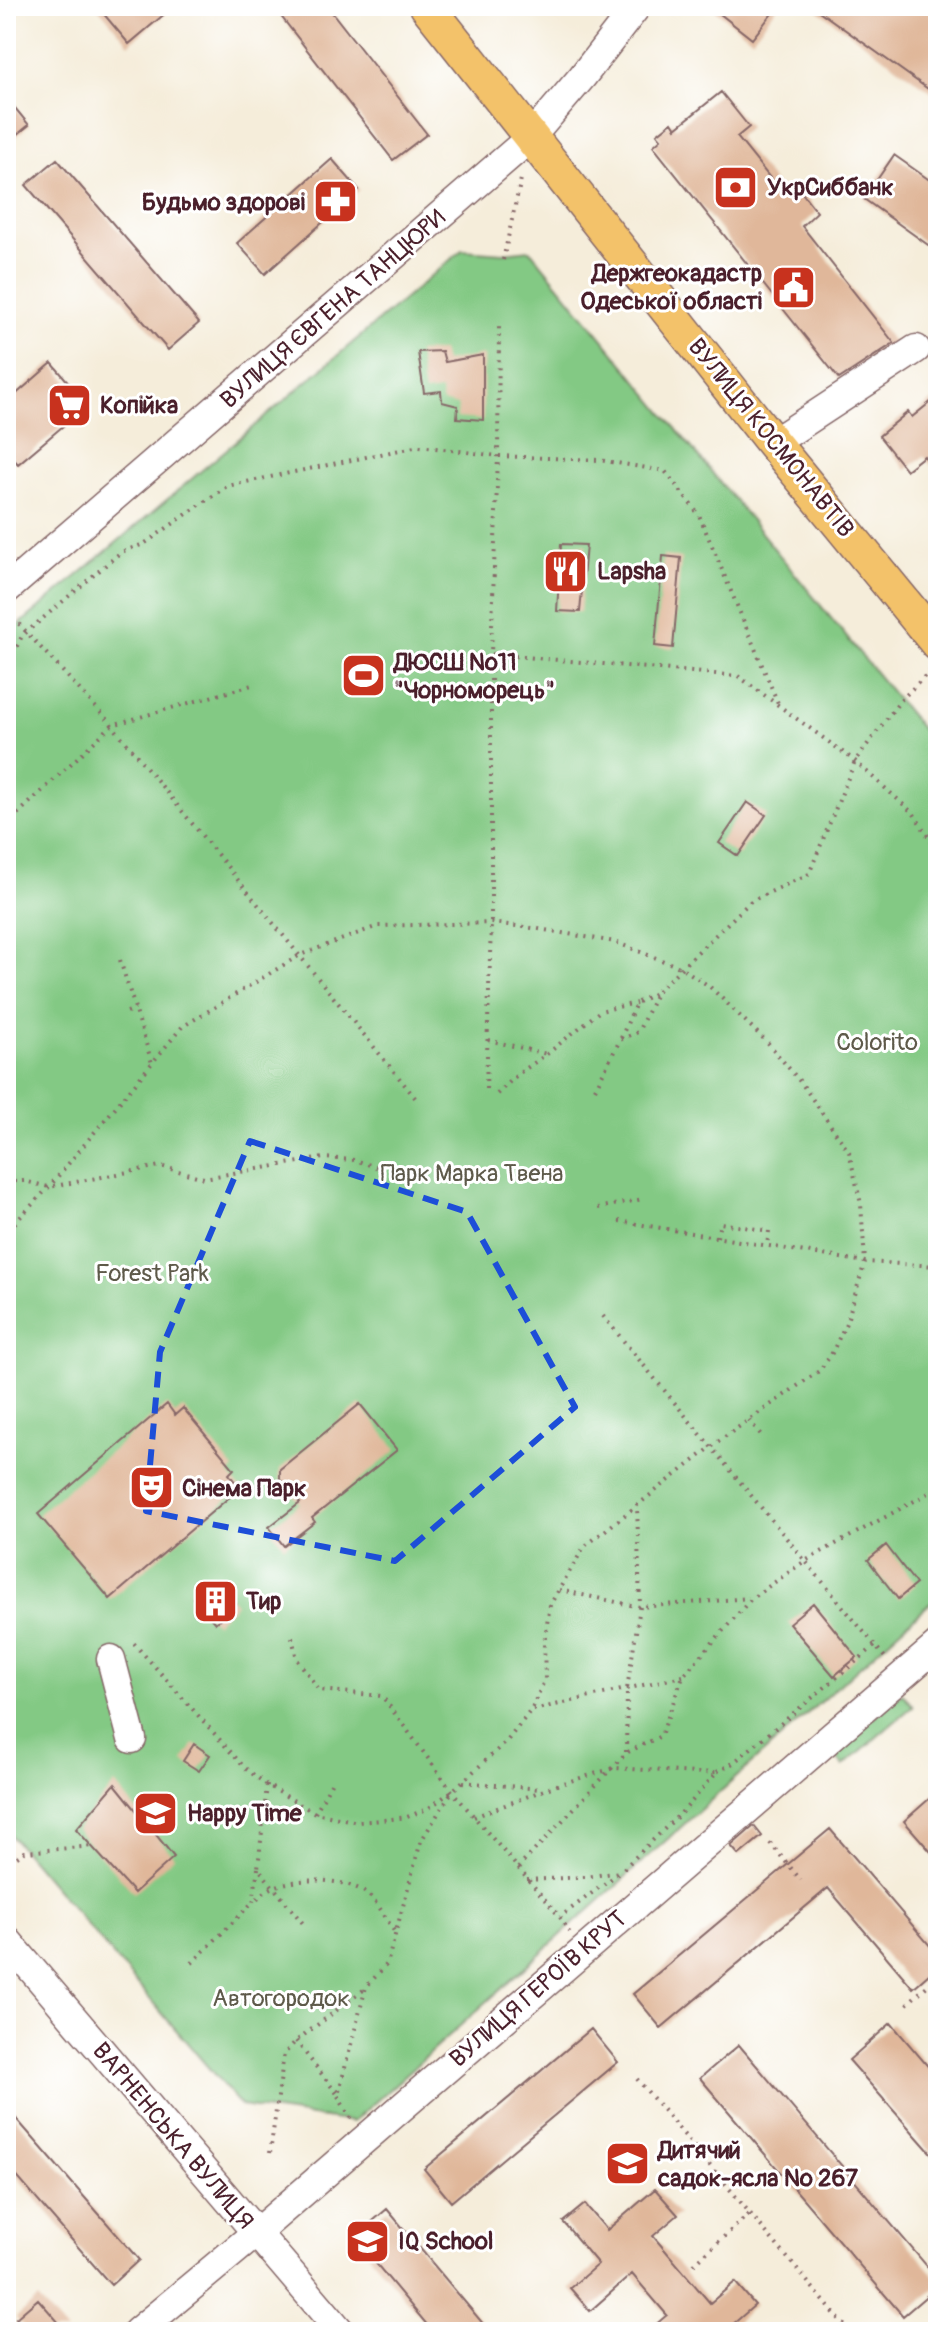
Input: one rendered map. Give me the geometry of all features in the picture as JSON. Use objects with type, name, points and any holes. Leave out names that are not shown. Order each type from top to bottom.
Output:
[{"type":"main road","name":"ВУЛИЦЯ КОСМОНАВТІВ","points":[[427,6],[773,443],[935,657]]},
{"type":"street","name":"ВУЛИЦЯ ЄВГЕНА ТАНЦЮРИ","points":[[6,590],[530,138],[637,6]]},
{"type":"street","points":[[773,443],[916,349]]},
{"type":"street","name":"ВУЛИЦЯ ГЕРОЇВ КРУТ","points":[[137,2332],[938,1645]]},
{"type":"street","points":[[121,1650],[132,1739]]},
{"type":"street","name":"ВАРНЕНСЬКА ВУЛИЦЯ","points":[[6,1939],[341,2332]]},
{"type":"path","points":[[503,260],[530,138]]},
{"type":"path","points":[[486,1089],[491,923],[491,654],[499,325]]},
{"type":"path","points":[[6,668],[22,636],[121,552],[144,544],[227,486],[419,446],[498,456],[599,460],[665,471],[699,515],[780,708]]},
{"type":"path","points":[[6,611],[112,725],[417,1100]]},
{"type":"path","points":[[491,654],[738,676],[855,761],[914,814],[938,852]]},
{"type":"path","points":[[497,1094],[600,1011],[636,1003],[657,991],[751,901],[809,874],[855,761],[935,657]]},
{"type":"path","points":[[6,825],[112,725],[252,685]]},
{"type":"path","points":[[9,1229],[49,1187],[182,1027],[300,955],[378,926],[491,923],[600,938],[682,968],[709,986],[768,1043],[849,1152],[861,1204],[865,1262],[847,1321],[831,1355],[819,1371],[712,1446],[584,1547],[550,1605],[544,1643],[545,1679],[531,1710],[507,1741],[463,1782],[429,1808],[407,1817],[358,1822],[315,1813],[267,1785],[245,1768],[121,1650]]},
{"type":"path","points":[[120,960],[152,1063]]},
{"type":"path","points":[[620,1040],[638,1032],[657,991]]},
{"type":"path","points":[[595,1089],[636,1003]]},
{"type":"path","points":[[127,1012],[135,1009]]},
{"type":"path","points":[[488,1040],[547,1054]]},
{"type":"path","points":[[6,1182],[24,1181],[49,1187],[160,1166],[204,1178],[323,1158],[355,1160],[382,1169]]},
{"type":"path","points":[[598,1208],[643,1199]]},
{"type":"path","points":[[619,1221],[865,1262],[938,1266]]},
{"type":"path","points":[[717,1237],[720,1223],[769,1231],[767,1245]]},
{"type":"path","points":[[603,1316],[887,1661]]},
{"type":"path","points":[[749,1420],[762,1436]]},
{"type":"path","points":[[518,1868],[626,1753],[661,1736],[683,1676],[752,1598],[805,1561],[938,1488]]},
{"type":"path","points":[[626,1753],[627,1689],[640,1607],[637,1504]]},
{"type":"path","points":[[559,1590],[640,1607],[752,1598]]},
{"type":"path","points":[[292,1637],[297,1659],[319,1690],[382,1696],[452,1791],[560,1917],[570,1934]]},
{"type":"path","points":[[560,1917],[620,1872],[686,1808],[717,1772],[733,1763],[875,1646]]},
{"type":"path","points":[[531,1710],[683,1676]]},
{"type":"path","points":[[474,1817],[614,1768],[717,1772]]},
{"type":"path","points":[[315,1813],[334,1778]]},
{"type":"path","points":[[463,1782],[544,1790]]},
{"type":"path","points":[[253,1902],[267,1785]]},
{"type":"path","points":[[270,2153],[284,2054],[296,2041],[366,1987],[387,1964],[421,1841],[452,1791]]},
{"type":"path","points":[[770,1843],[801,1880]]},
{"type":"path","points":[[17,1857],[25,1852],[92,1846]]},
{"type":"path","points":[[258,1868],[306,1927]]},
{"type":"path","points":[[527,1880],[620,1872]]},
{"type":"path","points":[[192,1963],[272,1887],[307,1880],[341,1884],[364,1892],[396,1934]]},
{"type":"path","points":[[907,2004],[938,1976]]},
{"type":"path","points":[[338,2095],[366,1987]]},
{"type":"path","points":[[296,2041],[338,2095],[353,2122]]},
{"type":"path","points":[[637,2079],[850,2332]]},
{"type":"path","points":[[694,2264],[750,2213]]},
{"type":"highlighted area","points":[[250,1141],[467,1212],[575,1407],[395,1561],[146,1511],[160,1352]]},
{"type":"green space","name":"Парк Марка Твена","points":[[462,250],[503,253],[530,250],[938,749],[938,1596],[353,2122],[241,2106],[6,1830],[6,636]]},
{"type":"green space","points":[[902,1693],[913,1706],[843,1766],[832,1752]]},
{"type":"building","points":[[97,6],[174,6],[129,44]]},
{"type":"building","points":[[273,6],[327,6],[427,134],[393,160]]},
{"type":"building","points":[[710,6],[778,6],[752,39]]},
{"type":"building","points":[[812,6],[938,6],[938,96]]},
{"type":"building","points":[[721,92],[749,127],[737,137],[783,194],[795,184],[817,212],[802,226],[894,343],[839,379],[653,146],[661,139],[657,134],[672,122],[676,128]]},
{"type":"building","points":[[6,97],[29,125],[6,144]]},
{"type":"building","points":[[894,155],[938,186],[938,252],[864,199]]},
{"type":"building","points":[[57,159],[199,323],[168,350],[26,185]]},
{"type":"building","points":[[332,159],[359,190],[265,274],[237,243]]},
{"type":"building","points":[[442,351],[445,362],[483,355],[483,420],[457,418],[458,406],[442,402],[441,391],[424,393],[418,352]]},
{"type":"building","points":[[52,363],[88,405],[18,464],[6,450],[6,403]]},
{"type":"building","points":[[938,396],[938,474],[924,456],[906,470],[879,436],[908,412],[912,417]]},
{"type":"building","name":"Lapsha","points":[[561,544],[586,545],[580,612],[557,611]]},
{"type":"building","points":[[663,556],[681,558],[673,648],[655,646]]},
{"type":"building","points":[[747,802],[766,815],[738,856],[719,843]]},
{"type":"building","points":[[167,1404],[175,1415],[183,1408],[234,1469],[229,1474],[240,1488],[110,1599],[38,1514]]},
{"type":"building","points":[[360,1404],[397,1450],[312,1518],[315,1522],[284,1546],[269,1527],[300,1503],[280,1479],[280,1469]]},
{"type":"building","points":[[886,1545],[916,1584],[898,1599],[868,1560]]},
{"type":"building","name":"Тир","points":[[215,1580],[236,1604],[215,1623],[193,1598]]},
{"type":"building","points":[[813,1603],[857,1657],[834,1676],[789,1623]]},
{"type":"building","points":[[194,1744],[210,1755],[199,1771],[183,1761]]},
{"type":"building","points":[[115,1784],[174,1857],[134,1893],[76,1829]]},
{"type":"building","points":[[938,1791],[938,1860],[904,1821]]},
{"type":"building","points":[[754,1826],[762,1836],[739,1855],[731,1846]]},
{"type":"building","points":[[830,1829],[938,1955],[938,1966],[913,1988],[828,1888],[661,2028],[633,1994]]},
{"type":"building","points":[[891,2023],[938,2078],[938,2161],[849,2060]]},
{"type":"building","points":[[591,2029],[618,2062],[451,2202],[424,2169]]},
{"type":"building","points":[[739,2045],[938,2279],[938,2286],[903,2316],[700,2078]]},
{"type":"building","points":[[6,2107],[139,2260],[111,2285],[6,2164]]},
{"type":"building","points":[[655,2189],[678,2215],[653,2236],[710,2303],[735,2282],[755,2305],[724,2332],[647,2332],[667,2315],[632,2274],[590,2311],[570,2288],[598,2264],[563,2222],[585,2204],[607,2230]]},
{"type":"building","points":[[387,2209],[490,2332],[433,2332],[354,2237]]},
{"type":"building","points":[[38,2299],[67,2332],[28,2332],[16,2318]]},
{"type":"place","name":"УкрСиббанк","points":[[736,187]]},
{"type":"place","name":"Будьмо здорові","points":[[336,202]]},
{"type":"place","name":"Держгеокадастр Одеської області","points":[[793,287]]},
{"type":"place","name":"Копійка","points":[[69,405]]},
{"type":"place","name":"Lapsha","points":[[566,571]]},
{"type":"place","name":"ДЮСШ №11 \"Чорноморець\"","points":[[363,676]]},
{"type":"place","name":"Сінема Парк","points":[[151,1488]]},
{"type":"place","name":"Тир","points":[[215,1601]]},
{"type":"place","name":"Happy Time","points":[[156,1813]]},
{"type":"place","name":"Дитячий садок-ясла № 267","points":[[627,2164]]},
{"type":"place","name":"IQ School","points":[[367,2241]]},
{"type":"park label","name":"Colorito","points":[[877,1042]]},
{"type":"park label","name":"Forest Park","points":[[152,1273]]},
{"type":"park label","name":"Автогородок","points":[[281,1998]]}]
